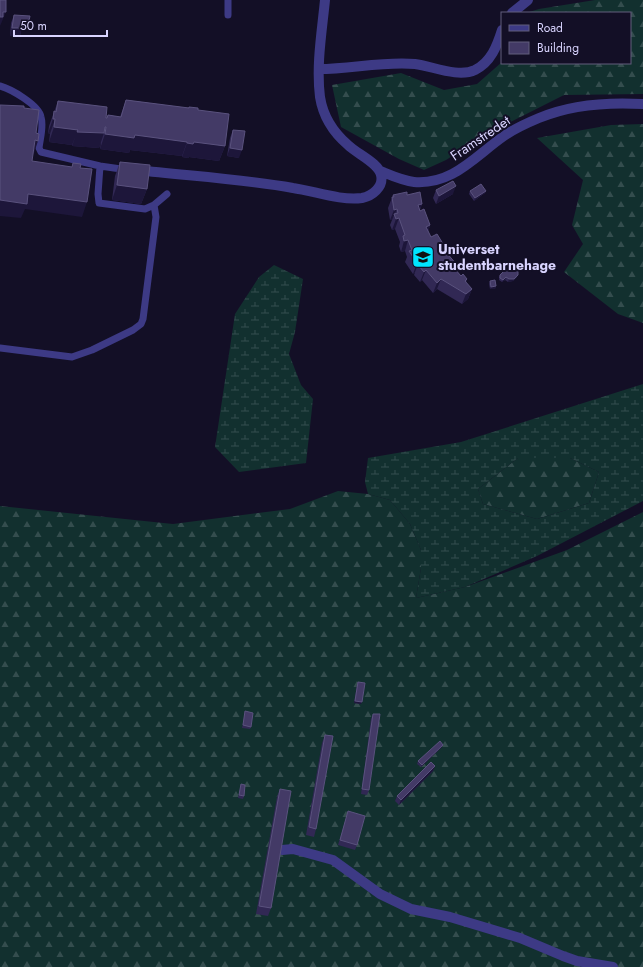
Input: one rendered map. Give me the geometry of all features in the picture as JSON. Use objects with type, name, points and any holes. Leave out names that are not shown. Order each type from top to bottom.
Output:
[{"type":"street","name":"Framstredet","points":[[325,0],[319,69],[320,97],[332,128],[349,146],[380,171],[413,182],[434,180],[448,176],[476,159],[504,136],[547,115],[579,106],[600,104],[643,104]]},
{"type":"street","points":[[513,12],[518,6],[528,0]]},
{"type":"street","points":[[319,69],[415,64],[468,72],[476,69],[489,59],[499,41],[501,34]]},
{"type":"street","points":[[121,169],[257,183],[345,198],[363,198],[376,192],[382,177],[380,171]]},
{"type":"street","points":[[282,850],[293,849],[333,860],[380,894],[394,902],[412,909],[450,917],[520,938],[577,961],[613,967]]},
{"type":"lane","points":[[228,0],[228,15]]},
{"type":"lane","points":[[0,86],[18,93],[40,113],[42,118],[39,148],[41,152],[100,166],[121,169]]},
{"type":"lane","points":[[100,166],[98,194],[99,203],[145,209],[154,205],[167,194]]},
{"type":"lane","points":[[0,348],[72,357],[92,350],[133,330],[141,324],[143,319],[156,217],[154,205]]},
{"type":"green space","points":[[595,0],[643,0],[643,94],[564,95],[485,135],[446,160],[424,170],[399,159],[341,127],[332,85],[401,73],[444,90],[477,84],[501,63],[631,64],[631,12],[529,12],[539,9]]},
{"type":"green space","points":[[643,124],[643,323],[618,314],[564,272],[583,244],[572,225],[583,180],[537,138],[611,125]]},
{"type":"green space","points":[[274,265],[303,279],[295,332],[289,354],[301,385],[313,399],[306,463],[239,472],[215,447],[235,314],[259,277]]},
{"type":"green space","points":[[643,384],[643,501],[537,556],[465,587],[416,598],[421,568],[421,550],[410,524],[390,500],[368,494],[365,482],[368,458],[461,442]],"holes":[[[518,458],[570,458],[599,472],[589,503],[537,519],[483,504],[478,489]]]},
{"type":"green space","points":[[518,458],[570,458],[599,472],[589,503],[537,519],[483,504],[478,489]]},
{"type":"green space","points":[[338,491],[368,494],[390,500],[410,524],[421,550],[421,568],[416,598],[465,587],[567,550],[643,512],[643,967],[0,967],[0,506],[173,524],[290,509]]},
{"type":"building","points":[[0,0],[6,0],[6,12],[3,12],[3,17],[0,17]]},
{"type":"building","points":[[14,15],[30,16],[29,21],[23,21],[23,28],[12,28]]},
{"type":"building","points":[[126,100],[198,108],[198,110],[229,114],[225,146],[194,142],[193,144],[135,135],[134,138],[105,134],[106,127],[104,133],[77,132],[78,130],[54,127],[54,111],[56,112],[58,101],[107,107],[107,118],[108,115],[121,117]]},
{"type":"building","points":[[0,105],[24,106],[24,108],[39,110],[36,133],[39,134],[38,141],[35,140],[32,161],[72,167],[73,163],[81,164],[80,168],[92,169],[87,202],[28,194],[27,204],[0,200]]},
{"type":"building","points":[[233,130],[245,131],[242,150],[230,148]]},
{"type":"building","points":[[120,162],[150,165],[147,189],[117,185]]},
{"type":"building","points":[[453,181],[456,186],[439,196],[436,190]]},
{"type":"building","points":[[481,184],[486,191],[475,198],[470,191]]},
{"type":"building","points":[[407,192],[407,195],[420,192],[422,204],[418,205],[420,211],[424,209],[430,225],[426,227],[431,237],[437,234],[445,247],[438,250],[443,255],[446,252],[457,265],[454,268],[461,276],[463,274],[467,279],[465,281],[472,289],[466,294],[441,279],[437,283],[426,270],[424,272],[418,265],[420,263],[417,263],[409,251],[412,250],[408,240],[404,241],[403,236],[405,235],[399,218],[396,219],[394,214],[398,213],[397,209],[394,210],[392,197],[394,197],[393,195]]},
{"type":"building","points":[[514,264],[518,268],[518,275],[514,279],[509,279],[506,277],[503,280],[500,278],[500,275],[507,265]]},
{"type":"building","points":[[495,280],[496,286],[491,287],[490,281]]},
{"type":"building","points":[[358,682],[365,683],[362,702],[355,701]]},
{"type":"building","points":[[245,711],[253,713],[251,727],[243,725]]},
{"type":"building","points":[[373,714],[380,714],[369,790],[362,789]]},
{"type":"building","points":[[325,735],[333,736],[316,829],[309,827]]},
{"type":"building","points":[[440,741],[443,745],[422,765],[418,761]]},
{"type":"building","points":[[431,762],[435,766],[401,800],[397,796]]},
{"type":"building","points":[[241,784],[245,785],[244,796],[239,795]]},
{"type":"building","points":[[280,789],[291,791],[271,908],[259,906]]},
{"type":"building","points":[[348,811],[365,816],[357,845],[340,840]]},
{"type":"place","name":"Universet studentbarnehage","points":[[423,257]]}]
